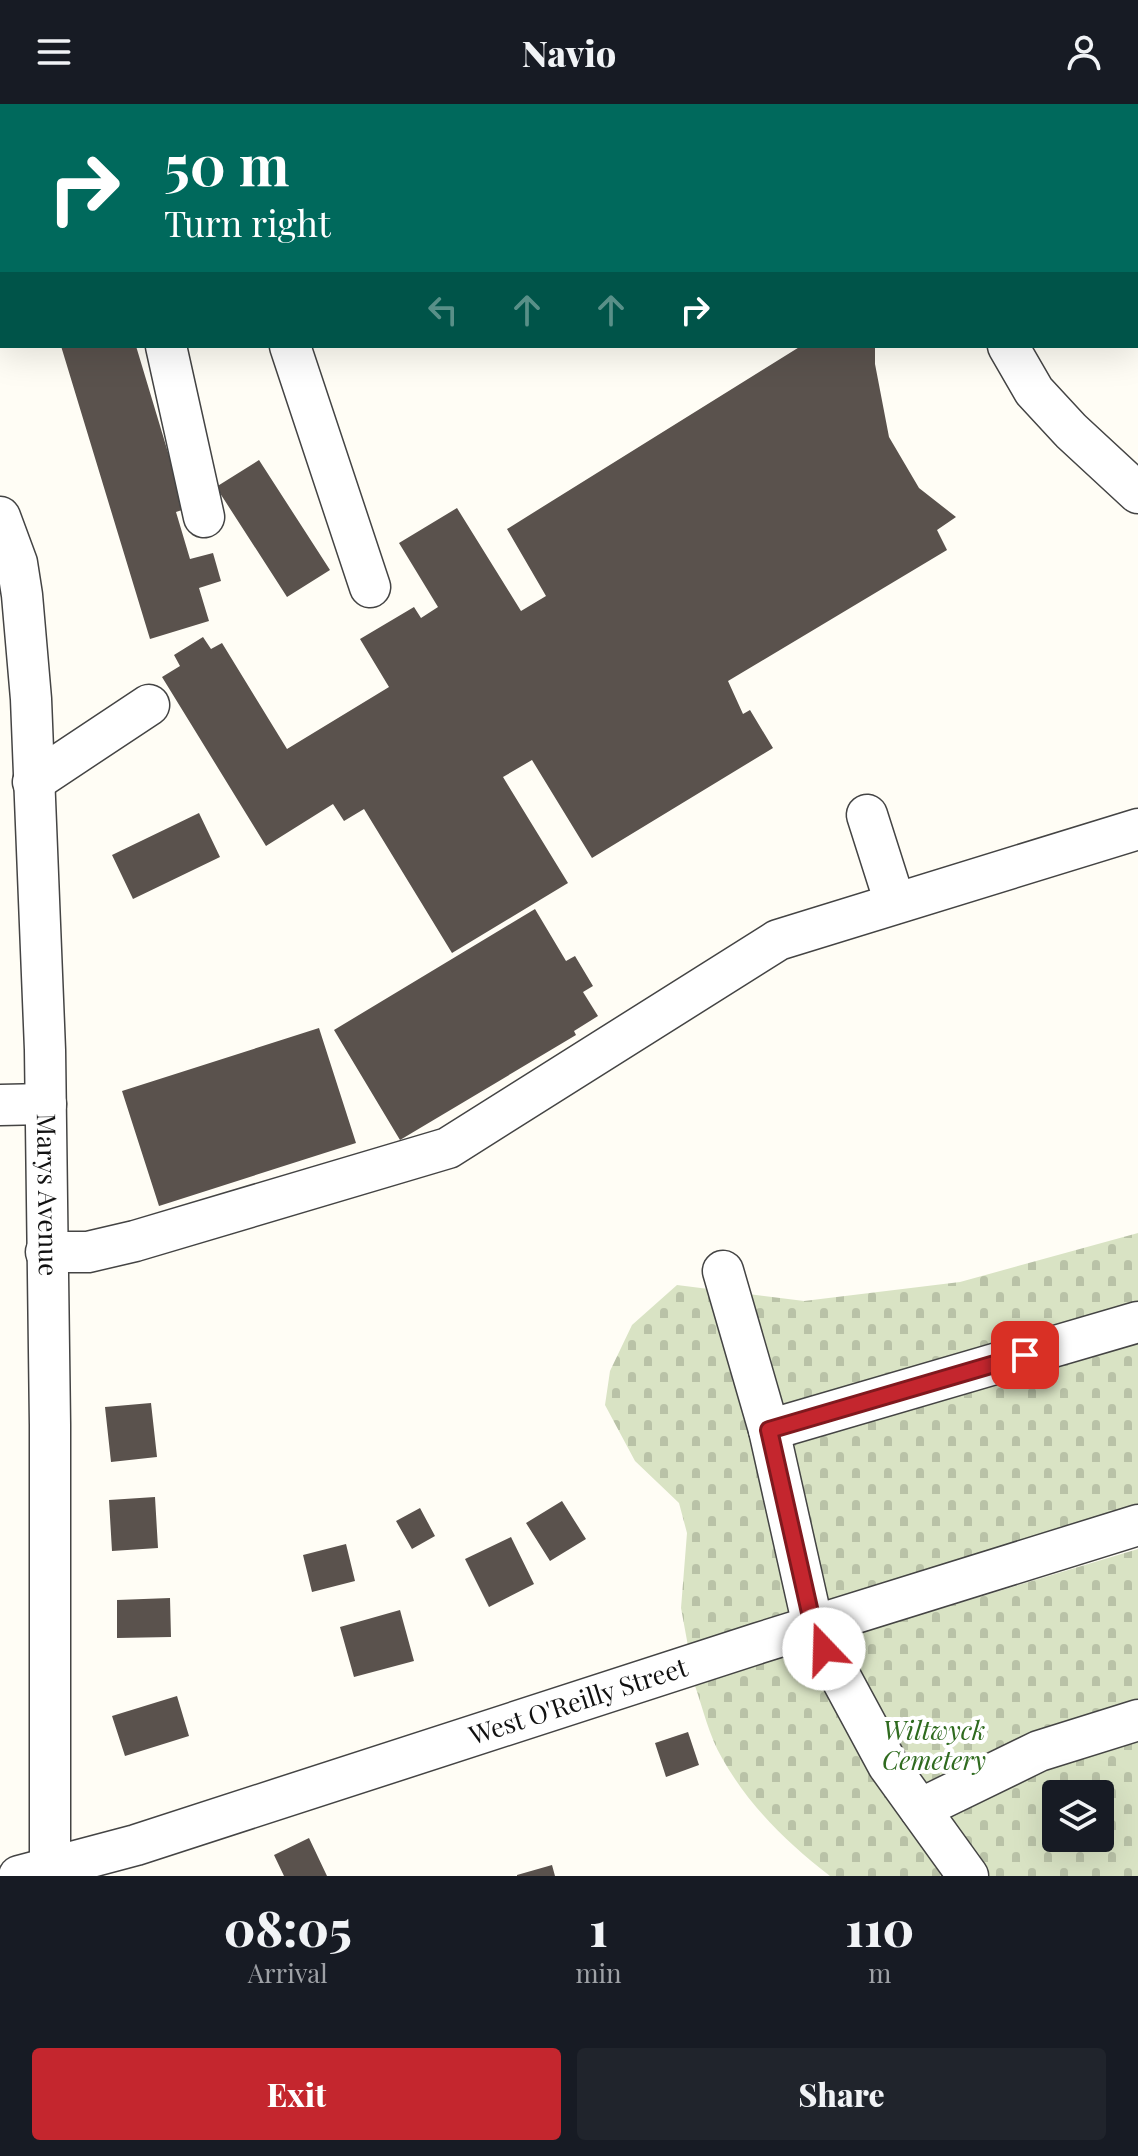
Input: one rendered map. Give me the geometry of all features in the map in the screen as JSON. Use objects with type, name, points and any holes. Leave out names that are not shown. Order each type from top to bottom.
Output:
[{"type":"street","points":[[166,348],[204,517]]},
{"type":"street","points":[[291,348],[370,587]]},
{"type":"street","points":[[1009,348],[1034,391],[1071,431],[1138,493]]},
{"type":"street","name":"Marys Avenue","points":[[0,517],[17,563],[15,705],[33,782],[46,1104],[50,1425],[40,1873]]},
{"type":"street","points":[[33,782],[149,705]]},
{"type":"street","points":[[867,815],[895,903]]},
{"type":"street","points":[[46,1252],[88,1252],[135,1241],[448,1148],[778,940],[1138,829]]},
{"type":"street","points":[[0,1105],[46,1104]]},
{"type":"street","points":[[723,1271],[769,1430],[813,1626],[888,1765],[968,1876]]},
{"type":"street","points":[[769,1430],[1138,1322]]},
{"type":"street","name":"West O'Reilly Street","points":[[40,1873],[1138,1525]]},
{"type":"street","points":[[920,1809],[1039,1751],[1138,1720]]},
{"type":"green space","points":[[1138,1233],[1138,1507],[688,1646],[681,1608],[687,1533],[679,1503],[635,1461],[605,1405],[610,1371],[632,1325],[677,1285],[804,1301],[960,1282]]},
{"type":"green space","name":"Wiltwyck Cemetery","points":[[1138,1549],[1138,1876],[830,1876],[784,1837],[757,1808],[717,1749],[694,1683]]},
{"type":"building","points":[[62,348],[137,348],[185,509],[176,512],[190,559],[213,553],[221,581],[199,588],[209,621],[150,639]]},
{"type":"building","points":[[798,348],[875,348],[875,364],[889,437],[919,488],[956,517],[937,530],[947,550],[728,681],[743,714],[750,710],[773,748],[592,858],[532,760],[503,777],[568,883],[452,953],[364,809],[344,821],[333,804],[266,846],[162,677],[180,666],[174,655],[203,637],[211,649],[222,643],[287,749],[389,687],[360,639],[414,607],[421,618],[438,607],[399,543],[457,508],[521,611],[546,596],[507,529]]},
{"type":"building","points":[[259,460],[330,570],[287,597],[216,487]]},
{"type":"building","points":[[199,813],[220,857],[133,899],[112,855]]},
{"type":"building","points":[[535,909],[566,961],[575,956],[593,986],[583,992],[598,1016],[574,1031],[576,1035],[400,1140],[334,1030]]},
{"type":"building","points":[[319,1028],[356,1143],[159,1206],[122,1091]]},
{"type":"building","points":[[151,1403],[157,1457],[111,1462],[105,1407]]},
{"type":"building","points":[[155,1497],[158,1548],[112,1551],[109,1500]]},
{"type":"building","points":[[562,1501],[586,1539],[550,1561],[526,1523]]},
{"type":"building","points":[[420,1508],[435,1536],[412,1549],[396,1521]]},
{"type":"building","points":[[511,1537],[534,1584],[489,1607],[465,1559]]},
{"type":"building","points":[[346,1544],[355,1581],[312,1592],[303,1555]]},
{"type":"building","points":[[170,1598],[171,1637],[117,1638],[117,1600]]},
{"type":"building","points":[[400,1610],[414,1661],[354,1677],[340,1627]]},
{"type":"building","points":[[177,1696],[189,1736],[125,1756],[112,1716]]},
{"type":"building","points":[[688,1732],[699,1765],[666,1777],[655,1743]]},
{"type":"building","points":[[309,1838],[327,1876],[284,1876],[274,1855]]},
{"type":"building","points":[[552,1865],[555,1876],[517,1876],[517,1875]]},
{"type":"route","points":[[824,1649],[813,1626],[769,1430],[1025,1355]]}]
